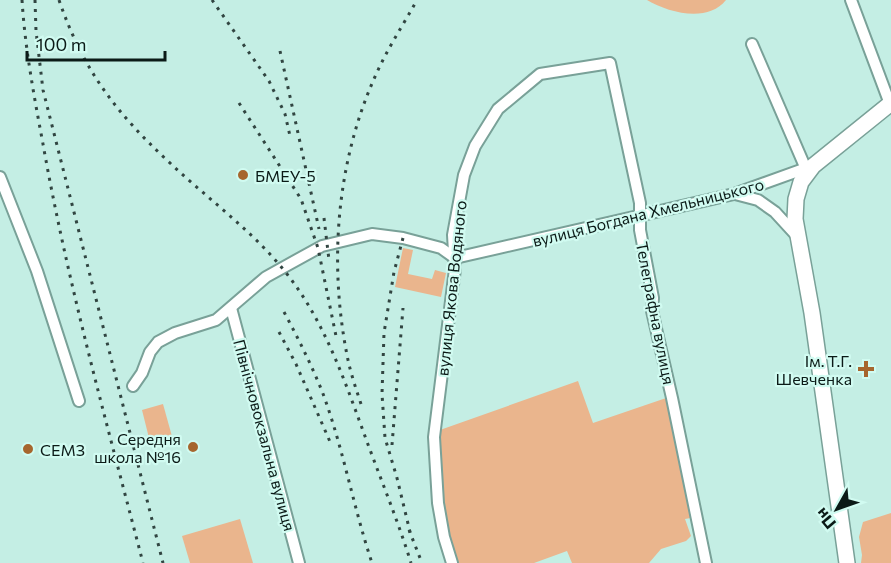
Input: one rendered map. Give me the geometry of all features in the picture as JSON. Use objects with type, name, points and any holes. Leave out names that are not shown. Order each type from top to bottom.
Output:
[{"type":"main road","name":"вулиця Богдана Хмельницького","points":[[809,167],[890,103]]},
{"type":"main road","points":[[809,167],[796,199],[795,219],[812,313],[847,563]]},
{"type":"street","points":[[851,0],[890,103]]},
{"type":"street","points":[[752,44],[809,167]]},
{"type":"street","name":"Телеграфна вулиця","points":[[610,63],[640,203],[640,230],[653,298],[652,310],[705,563]]},
{"type":"street","name":"вулиця Якова Водяного","points":[[452,563],[444,537],[438,503],[434,437],[455,258],[453,235],[464,175],[475,146],[498,109],[540,74],[610,63]]},
{"type":"street","name":"вулиця Богдана Хмельницького","points":[[455,258],[734,194],[809,167]]},
{"type":"street","points":[[0,177],[37,271],[79,401]]},
{"type":"street","points":[[734,194],[758,200],[774,212],[798,237]]},
{"type":"street","points":[[133,386],[142,373],[150,352],[158,342],[175,333],[216,320],[243,295],[281,267],[322,246],[372,234],[403,238],[441,248],[455,258]]},
{"type":"street","name":"Північновокзальна вулиця","points":[[231,308],[299,563]]},
{"type":"shaded area","points":[[647,0],[726,0],[709,12],[688,14],[666,9]]},
{"type":"shaded area","points":[[403,248],[413,250],[408,274],[432,279],[435,270],[446,273],[441,297],[395,287]]},
{"type":"shaded area","points":[[578,381],[593,423],[672,396],[696,517],[685,519],[691,536],[686,541],[661,549],[649,563],[572,563],[567,551],[534,563],[452,563],[444,537],[434,437],[440,430]]},
{"type":"shaded area","points":[[163,404],[173,440],[151,446],[142,410]]},
{"type":"shaded area","points":[[891,513],[891,563],[861,563],[859,537],[863,522]]},
{"type":"shaded area","points":[[240,519],[253,563],[190,563],[182,536]]},
{"type":"railway","points":[[22,0],[33,90],[64,249],[143,563]]},
{"type":"railway","points":[[35,0],[43,90],[163,563]]},
{"type":"railway","points":[[59,0],[68,25],[90,69],[117,108],[151,145],[270,254],[310,308],[341,372],[411,563]]},
{"type":"railway","points":[[212,0],[269,81],[285,114],[290,136]]},
{"type":"railway","points":[[361,404],[349,365],[338,283],[341,205],[356,128],[369,91],[385,56],[417,0]]},
{"type":"railway","points":[[280,51],[319,229]]},
{"type":"railway","points":[[239,103],[301,199],[318,248],[336,336]]},
{"type":"railway","points":[[324,218],[329,260]]},
{"type":"railway","points":[[403,238],[394,272],[384,333],[382,394],[385,438],[411,536]]},
{"type":"railway","points":[[392,445],[403,308]]},
{"type":"railway","points":[[284,312],[322,391],[372,563]]},
{"type":"railway","points":[[279,332],[296,364],[331,444]]},
{"type":"railway","points":[[409,530],[422,563]]},
{"type":"place","name":"БМЕУ-5","points":[[243,175]]},
{"type":"place","name":"Ім. Т.Г. Шевченка","points":[[866,369]]},
{"type":"place","name":"Середня школа №16","points":[[193,447]]},
{"type":"place","name":"СЕМЗ","points":[[28,449]]}]
